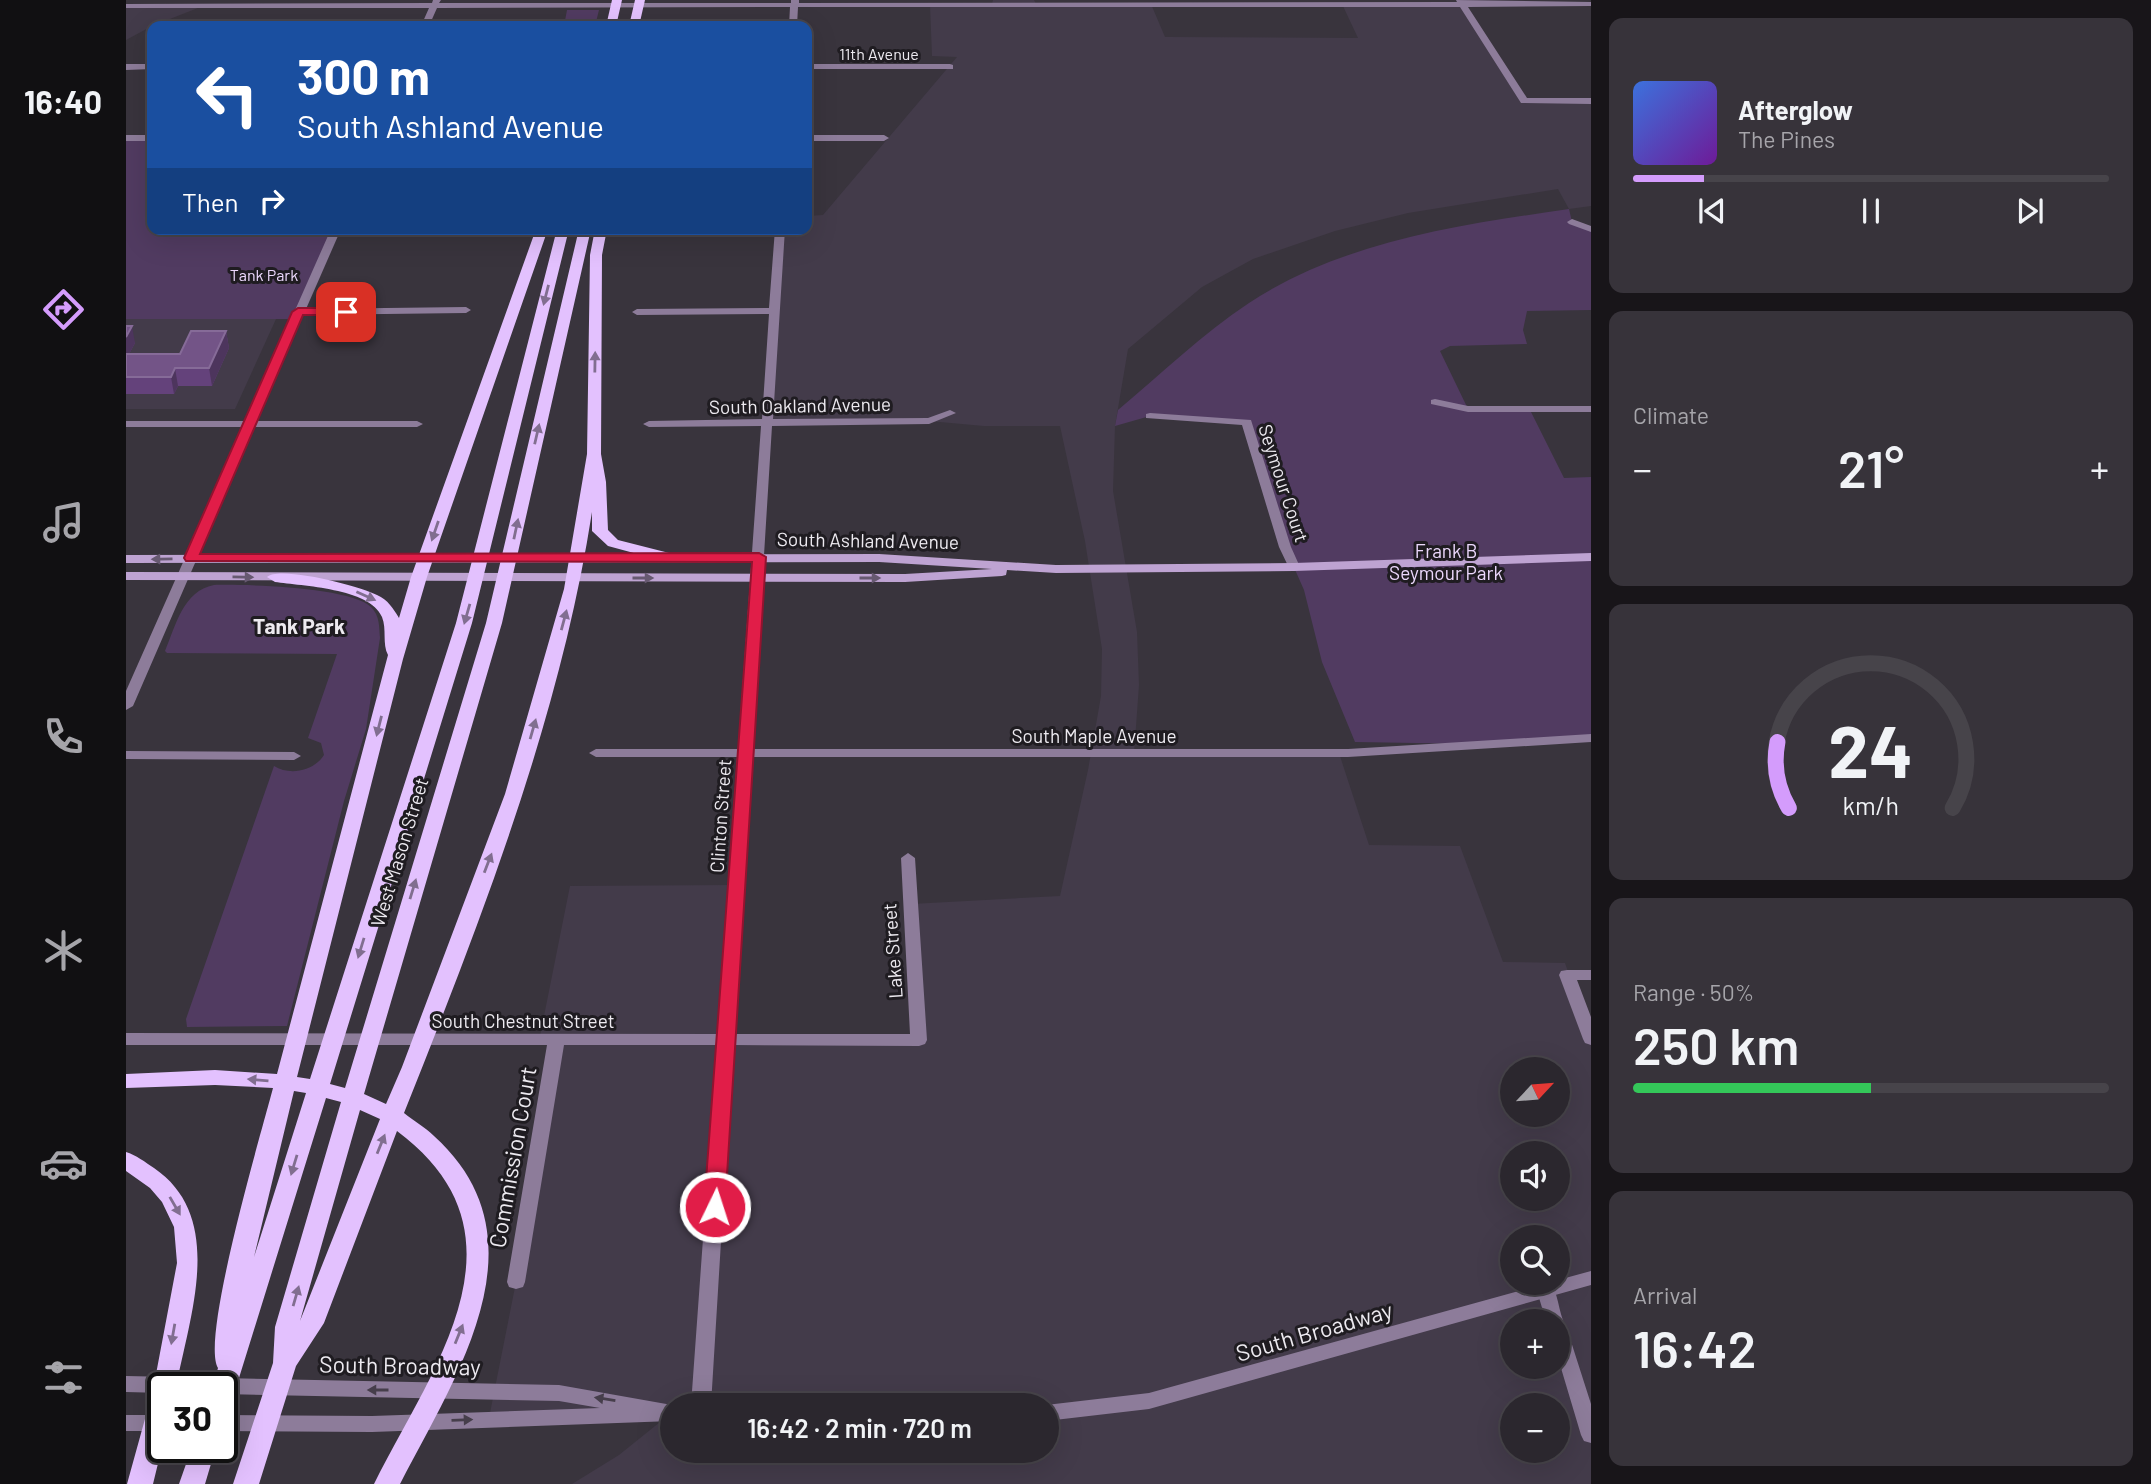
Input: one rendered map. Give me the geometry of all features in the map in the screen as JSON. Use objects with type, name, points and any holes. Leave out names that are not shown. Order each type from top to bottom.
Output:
[{"type":"main road","points":[[612,21],[617,2]]},
{"type":"main road","points":[[635,21],[640,2]]},
{"type":"main road","points":[[225,1372],[227,1326],[240,1264],[395,659],[419,577],[540,235]]},
{"type":"main road","name":"West Mason Street","points":[[229,1372],[464,623],[561,235]]},
{"type":"main road","name":"West Mason Street","points":[[246,1484],[285,1363],[287,1327],[388,975],[494,623],[584,235]]},
{"type":"main road","points":[[285,1363],[312,1323],[343,1238],[412,1068],[514,794],[575,578],[594,454],[596,255],[600,235]]},
{"type":"main road","points":[[594,454],[599,482],[600,531],[613,543],[667,557]]},
{"type":"main road","name":"South Ashland Avenue","points":[[126,559],[759,557],[934,559],[1021,568]]},
{"type":"main road","name":"South Ashland Avenue","points":[[126,576],[937,577],[1021,568],[1294,567],[1591,557]]},
{"type":"main road","points":[[275,577],[348,589],[380,603],[391,619],[395,659]]},
{"type":"main road","points":[[126,1081],[207,1076],[316,1087],[358,1099],[400,1120],[419,1134],[448,1165],[468,1201],[473,1218],[478,1240],[478,1270],[464,1322],[450,1358],[387,1484]]},
{"type":"main road","points":[[126,1160],[158,1182],[171,1198],[185,1227],[188,1263],[167,1372]]},
{"type":"main road","points":[[140,1484],[147,1457]]},
{"type":"main road","points":[[192,1484],[199,1463]]},
{"type":"street","points":[[126,6],[617,2],[1591,4]]},
{"type":"street","points":[[793,21],[795,2]]},
{"type":"street","points":[[1461,2],[1524,101],[1591,101]]},
{"type":"street","points":[[427,21],[435,3]]},
{"type":"street","name":"11th Avenue","points":[[812,67],[950,66]]},
{"type":"street","points":[[126,67],[147,67]]},
{"type":"street","points":[[126,138],[147,138]]},
{"type":"street","points":[[812,138],[884,138]]},
{"type":"street","points":[[1572,222],[1591,229]]},
{"type":"street","points":[[126,706],[333,235]]},
{"type":"street","name":"Clinton Street","points":[[703,1393],[780,235]]},
{"type":"street","points":[[298,312],[467,310]]},
{"type":"street","points":[[637,312],[775,311]]},
{"type":"street","points":[[1435,402],[1474,410],[1591,409]]},
{"type":"street","name":"South Oakland Avenue","points":[[649,424],[929,421],[950,413]]},
{"type":"street","name":"Seymour Court","points":[[1150,416],[1247,422],[1285,547],[1294,567]]},
{"type":"street","points":[[126,424],[417,424]]},
{"type":"street","name":"South Maple Avenue","points":[[596,753],[1348,753],[1591,738]]},
{"type":"street","points":[[126,755],[294,756]]},
{"type":"street","name":"Lake Street","points":[[908,858],[919,1040]]},
{"type":"street","points":[[1591,975],[1567,975],[1591,1039]]},
{"type":"street","name":"South Chestnut Street","points":[[126,1039],[726,1042],[919,1040]]},
{"type":"street","name":"Commission Court","points":[[516,1282],[556,1041]]},
{"type":"street","name":"South Broadway","points":[[1570,1284],[1591,1278]]},
{"type":"street","name":"South Broadway","points":[[1059,1412],[1149,1402],[1532,1295]]},
{"type":"street","points":[[1570,1367],[1591,1435]]},
{"type":"street","name":"South Broadway","points":[[126,1384],[559,1393],[660,1410]]},
{"type":"street","name":"South Broadway","points":[[238,1423],[372,1424],[660,1414]]},
{"type":"street","points":[[126,1423],[147,1423]]},
{"type":"shaded area","points":[[993,0],[1034,0],[1036,4],[1151,4],[1165,37],[1358,38],[1342,4],[1463,4],[1524,101],[1591,101],[1591,206],[1569,209],[1558,189],[1408,213],[1335,231],[1253,259],[1202,287],[1128,349],[1115,426],[1113,491],[1137,632],[1139,685],[1134,754],[1339,753],[1369,845],[1460,846],[1503,962],[1565,963],[1591,1039],[1591,1484],[572,1484],[619,1455],[660,1422],[660,1463],[1059,1463],[1059,1393],[660,1393],[660,1414],[490,1413],[516,1282],[556,1041],[539,1041],[570,886],[736,885],[726,1041],[919,1040],[911,904],[1060,896],[1088,770],[1101,696],[1102,649],[1085,541],[1060,426],[984,426],[929,421],[767,424],[780,235],[812,235],[812,216],[823,215],[957,57],[932,56],[930,5],[992,4]]},
{"type":"shaded area","points":[[203,6],[165,21],[147,21],[147,29],[126,40],[126,8]]},
{"type":"shaded area","points":[[126,319],[276,319],[235,409],[126,409]]},
{"type":"green space","points":[[567,10],[599,10],[596,21],[565,21]]},
{"type":"green space","name":"Tank Park","points":[[126,138],[147,138],[147,235],[333,235],[295,319],[126,319]]},
{"type":"green space","name":"Frank B Seymour Park","points":[[1569,209],[1572,222],[1591,229],[1591,310],[1527,311],[1523,330],[1527,344],[1450,346],[1440,351],[1468,409],[1530,410],[1564,478],[1591,477],[1591,738],[1478,744],[1355,742],[1322,662],[1304,590],[1289,556],[1247,422],[1150,416],[1115,426],[1118,410],[1232,315],[1285,282],[1323,264],[1363,250],[1445,229]]},
{"type":"green space","points":[[214,585],[297,588],[343,595],[360,600],[371,607],[379,622],[380,638],[366,729],[344,801],[287,1026],[187,1027],[186,1019],[274,766],[287,771],[301,770],[314,765],[324,755],[321,743],[308,738],[337,654],[167,653],[165,651],[182,610],[195,594]]},
{"type":"building","points":[[126,326],[132,326],[126,337]]},
{"type":"building","points":[[191,331],[226,331],[209,368],[175,368],[171,377],[126,377],[126,354],[180,354]]},
{"type":"district","name":"Tank Park","points":[[299,625]]},
{"type":"route","points":[[346,312],[298,312],[191,558],[759,557],[715,1207]]}]
